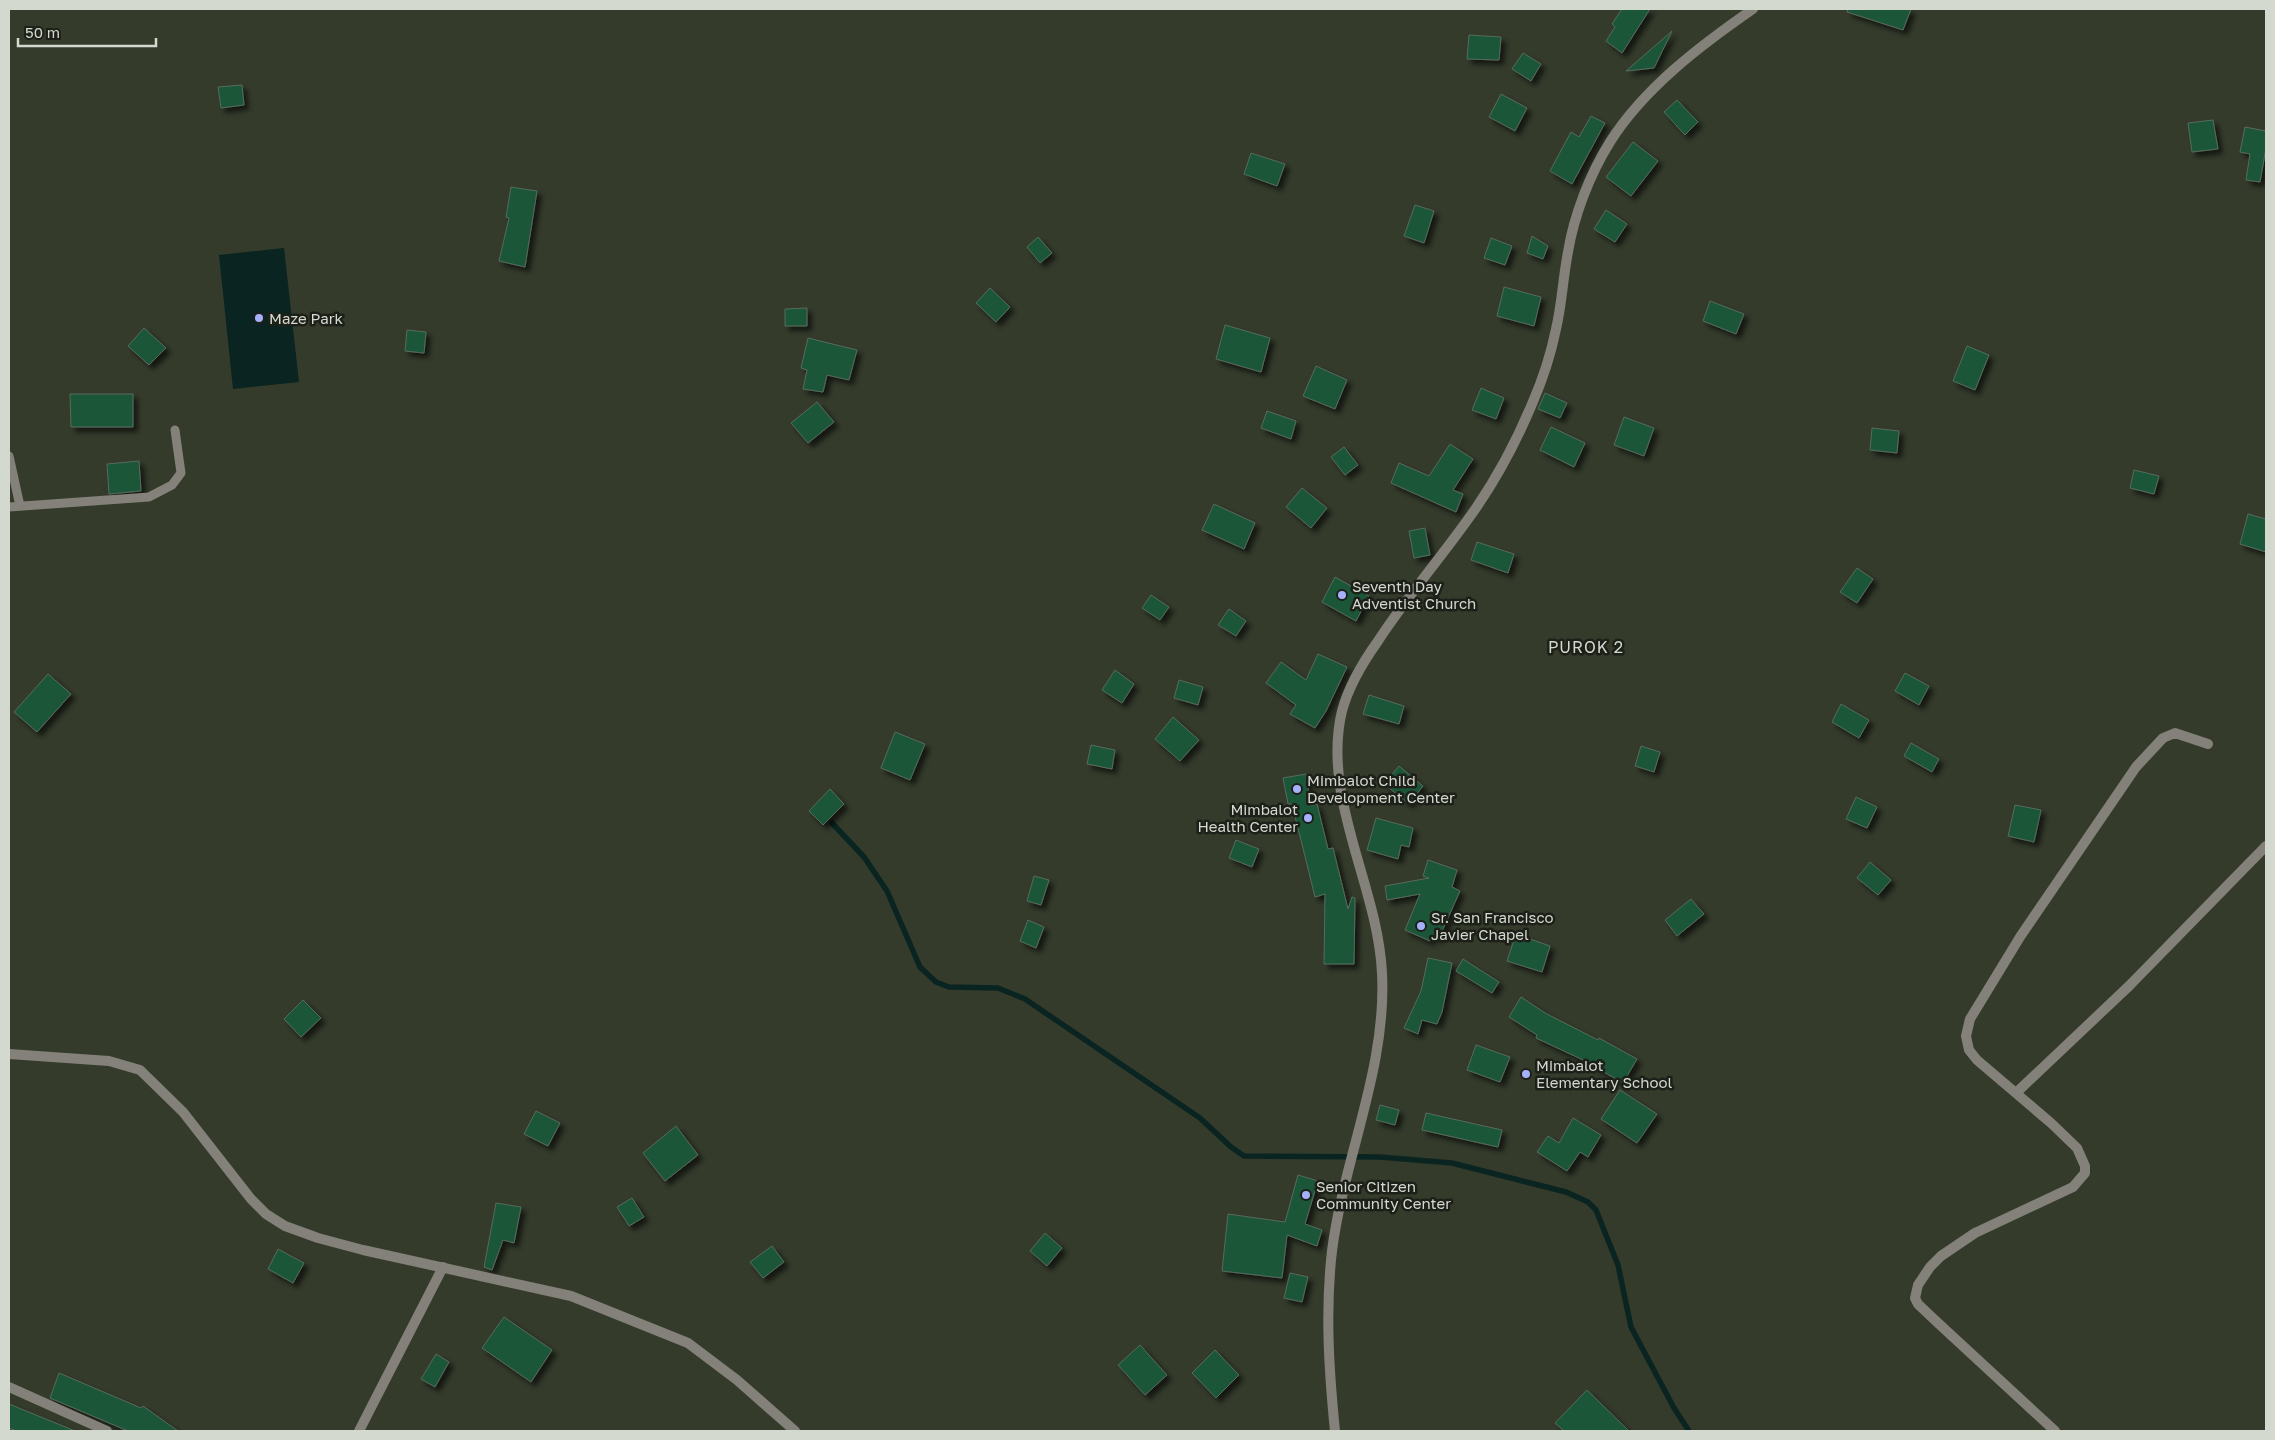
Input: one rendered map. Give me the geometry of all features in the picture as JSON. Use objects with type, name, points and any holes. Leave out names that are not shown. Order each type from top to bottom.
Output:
[{"type":"street","points":[[1335,1431],[1328,1366],[1328,1308],[1332,1251],[1347,1175],[1370,1087],[1380,1024],[1382,974],[1379,939],[1349,829],[1341,780],[1338,747],[1343,706],[1361,666],[1402,604],[1475,509],[1504,463],[1532,404],[1556,330],[1572,229],[1594,170],[1609,143],[1629,114],[1659,83],[1722,30],[1753,9]]},
{"type":"street","points":[[2054,1431],[1918,1304],[1915,1298],[1918,1285],[1930,1267],[1941,1256],[1975,1233],[2073,1187],[2085,1173],[2085,1166],[2077,1148],[1977,1060],[1968,1050],[1966,1036],[1970,1019],[2020,937],[2136,767],[2163,738],[2170,734],[2175,733],[2208,744]]},
{"type":"street","points":[[2016,1093],[2130,986],[2266,846]]},
{"type":"street","points":[[9,1054],[109,1060],[140,1070],[183,1112],[251,1199],[266,1214],[285,1226],[318,1238],[363,1250],[571,1296],[688,1342],[737,1380],[795,1431]]},
{"type":"street","points":[[359,1431],[443,1267]]},
{"type":"street","points":[[9,1387],[107,1431]]},
{"type":"lane","points":[[9,507],[149,497],[172,486],[181,473],[175,430]]},
{"type":"lane","points":[[9,456],[20,506]]},
{"type":"water","name":"Maze Park","points":[[284,248],[299,382],[233,389],[219,255]]},
{"type":"building","points":[[1622,9],[1650,9],[1622,53],[1606,41],[1615,27],[1612,24]]},
{"type":"building","points":[[1848,9],[1911,9],[1903,30],[1847,12]]},
{"type":"building","points":[[1672,31],[1654,68],[1626,71]]},
{"type":"building","points":[[1469,35],[1501,37],[1499,60],[1467,59]]},
{"type":"building","points":[[1523,53],[1541,64],[1531,81],[1512,69]]},
{"type":"building","points":[[242,85],[244,105],[221,108],[218,87]]},
{"type":"building","points":[[1501,94],[1527,108],[1515,131],[1489,117]]},
{"type":"building","points":[[1677,100],[1698,122],[1685,135],[1664,112]]},
{"type":"building","points":[[1591,116],[1605,123],[1572,184],[1550,171],[1571,132],[1579,137]]},
{"type":"building","points":[[2213,120],[2218,149],[2192,152],[2188,123]]},
{"type":"building","points":[[2245,127],[2266,131],[2266,148],[2260,182],[2246,180],[2250,154],[2240,152]]},
{"type":"building","points":[[1633,142],[1658,161],[1631,196],[1606,177]]},
{"type":"building","points":[[1251,153],[1285,164],[1277,186],[1244,174]]},
{"type":"building","points":[[511,187],[537,191],[525,267],[499,261],[509,218],[506,217]]},
{"type":"building","points":[[1415,205],[1434,211],[1424,243],[1404,236]]},
{"type":"building","points":[[1606,210],[1627,224],[1615,242],[1594,229]]},
{"type":"building","points":[[1532,236],[1548,246],[1543,259],[1527,253]]},
{"type":"building","points":[[1038,237],[1052,253],[1040,263],[1027,247]]},
{"type":"building","points":[[1491,238],[1512,246],[1505,265],[1484,258]]},
{"type":"building","points":[[1504,287],[1541,297],[1534,326],[1497,316]]},
{"type":"building","points":[[990,288],[1010,307],[996,322],[976,303]]},
{"type":"building","points":[[1710,301],[1744,314],[1736,334],[1703,321]]},
{"type":"building","points":[[807,308],[807,326],[785,326],[785,309]]},
{"type":"building","points":[[1225,325],[1270,338],[1261,372],[1216,359]]},
{"type":"building","points":[[144,328],[166,348],[149,365],[128,346]]},
{"type":"building","points":[[407,330],[426,332],[424,353],[405,351]]},
{"type":"building","points":[[808,338],[857,350],[849,380],[827,375],[823,392],[803,389],[807,370],[801,368]]},
{"type":"building","points":[[1967,346],[1989,355],[1975,390],[1953,381]]},
{"type":"building","points":[[1316,366],[1347,380],[1335,409],[1303,396]]},
{"type":"building","points":[[1481,388],[1504,398],[1496,419],[1472,410]]},
{"type":"building","points":[[1545,393],[1567,403],[1560,418],[1538,409]]},
{"type":"building","points":[[70,394],[133,394],[133,427],[71,427]]},
{"type":"building","points":[[817,402],[834,422],[808,443],[791,423]]},
{"type":"building","points":[[1267,411],[1296,421],[1291,439],[1261,428]]},
{"type":"building","points":[[1624,417],[1654,428],[1644,456],[1614,445]]},
{"type":"building","points":[[1551,427],[1585,443],[1574,467],[1540,450]]},
{"type":"building","points":[[1872,428],[1899,431],[1897,453],[1870,450]]},
{"type":"building","points":[[1450,444],[1473,459],[1453,490],[1463,494],[1456,512],[1391,483],[1399,463],[1429,476]]},
{"type":"building","points":[[1344,447],[1358,465],[1345,475],[1331,457]]},
{"type":"building","points":[[139,461],[141,491],[109,494],[107,464]]},
{"type":"building","points":[[2134,470],[2159,476],[2154,494],[2130,488]]},
{"type":"building","points":[[1302,488],[1327,508],[1311,528],[1286,507]]},
{"type":"building","points":[[1214,504],[1255,523],[1244,549],[1202,530]]},
{"type":"building","points":[[2248,514],[2266,519],[2266,552],[2240,544]]},
{"type":"building","points":[[1425,528],[1430,555],[1414,558],[1409,531]]},
{"type":"building","points":[[1477,542],[1514,554],[1508,573],[1471,560]]},
{"type":"building","points":[[1857,568],[1873,579],[1857,603],[1840,592]]},
{"type":"building","points":[[1335,577],[1369,596],[1356,621],[1322,602]]},
{"type":"building","points":[[1151,595],[1169,607],[1160,620],[1142,608]]},
{"type":"building","points":[[1229,609],[1246,621],[1236,636],[1218,625]]},
{"type":"building","points":[[1318,654],[1347,667],[1326,711],[1315,728],[1290,714],[1296,705],[1266,683],[1281,662],[1306,680]]},
{"type":"building","points":[[1115,670],[1134,684],[1122,703],[1102,690]]},
{"type":"building","points":[[1905,673],[1929,686],[1919,705],[1895,691]]},
{"type":"building","points":[[48,674],[71,694],[37,732],[14,712]]},
{"type":"building","points":[[1179,680],[1203,687],[1198,705],[1174,698]]},
{"type":"building","points":[[1369,695],[1404,706],[1399,724],[1363,714]]},
{"type":"building","points":[[1841,704],[1869,720],[1859,738],[1832,722]]},
{"type":"building","points":[[1173,717],[1199,740],[1180,761],[1155,739]]},
{"type":"building","points":[[895,732],[925,744],[910,780],[881,768]]},
{"type":"building","points":[[1911,743],[1939,759],[1932,772],[1904,756]]},
{"type":"building","points":[[1091,745],[1115,750],[1112,769],[1087,764]]},
{"type":"building","points":[[1641,746],[1660,752],[1654,772],[1635,766]]},
{"type":"building","points":[[1399,766],[1423,786],[1409,804],[1384,784]]},
{"type":"building","points":[[1306,774],[1311,806],[1317,804],[1328,849],[1333,848],[1348,909],[1352,897],[1355,898],[1354,964],[1324,964],[1325,894],[1315,897],[1292,804],[1288,804],[1283,778]]},
{"type":"building","points":[[830,789],[844,804],[823,825],[809,811]]},
{"type":"building","points":[[1856,797],[1877,807],[1867,828],[1846,819]]},
{"type":"building","points":[[2015,805],[2041,810],[2034,842],[2008,836]]},
{"type":"building","points":[[1376,818],[1413,828],[1409,847],[1401,845],[1398,859],[1367,850]]},
{"type":"building","points":[[1236,840],[1259,849],[1252,867],[1229,858]]},
{"type":"building","points":[[1428,860],[1457,870],[1452,887],[1460,891],[1439,938],[1432,936],[1430,941],[1405,930],[1420,894],[1387,900],[1385,886],[1429,878],[1423,876]]},
{"type":"building","points":[[1870,862],[1891,880],[1878,895],[1857,878]]},
{"type":"building","points":[[1034,876],[1049,880],[1041,905],[1027,901]]},
{"type":"building","points":[[1691,899],[1704,914],[1677,936],[1665,920]]},
{"type":"building","points":[[1028,920],[1044,927],[1036,948],[1020,941]]},
{"type":"building","points":[[1516,934],[1550,946],[1542,972],[1507,961]]},
{"type":"building","points":[[1428,958],[1452,963],[1442,1012],[1437,1024],[1422,1020],[1418,1034],[1404,1028],[1421,991]]},
{"type":"building","points":[[1463,959],[1499,982],[1492,993],[1456,971]]},
{"type":"building","points":[[1521,997],[1545,1013],[1598,1040],[1599,1038],[1637,1059],[1623,1083],[1581,1059],[1536,1038],[1537,1035],[1509,1017]]},
{"type":"building","points":[[303,1000],[321,1018],[301,1037],[284,1019]]},
{"type":"building","points":[[1476,1045],[1510,1057],[1500,1082],[1467,1070]]},
{"type":"building","points":[[1620,1090],[1657,1114],[1637,1143],[1601,1119]]},
{"type":"building","points":[[1380,1105],[1399,1110],[1395,1125],[1376,1120]]},
{"type":"building","points":[[536,1111],[560,1123],[548,1146],[524,1134]]},
{"type":"building","points":[[1426,1113],[1502,1130],[1498,1147],[1422,1130]]},
{"type":"building","points":[[1573,1118],[1601,1135],[1588,1157],[1580,1152],[1567,1171],[1537,1152],[1548,1136],[1559,1143]]},
{"type":"building","points":[[676,1126],[698,1155],[665,1181],[643,1153]]},
{"type":"building","points":[[1298,1175],[1318,1181],[1305,1224],[1322,1230],[1317,1246],[1287,1235],[1282,1278],[1222,1271],[1228,1214],[1285,1222]]},
{"type":"building","points":[[632,1198],[644,1217],[629,1226],[617,1207]]},
{"type":"building","points":[[496,1203],[521,1207],[514,1243],[503,1240],[492,1270],[484,1267]]},
{"type":"building","points":[[1045,1233],[1062,1248],[1047,1266],[1030,1251]]},
{"type":"building","points":[[772,1246],[784,1262],[763,1278],[750,1262]]},
{"type":"building","points":[[278,1249],[304,1263],[293,1283],[268,1269]]},
{"type":"building","points":[[1290,1273],[1308,1277],[1302,1302],[1284,1298]]},
{"type":"building","points":[[504,1317],[552,1350],[531,1382],[482,1348]]},
{"type":"building","points":[[1140,1345],[1167,1375],[1145,1395],[1118,1365]]},
{"type":"building","points":[[1215,1350],[1239,1375],[1216,1398],[1192,1373]]},
{"type":"building","points":[[436,1354],[449,1362],[435,1387],[421,1379]]},
{"type":"building","points":[[59,1373],[141,1408],[143,1406],[178,1431],[128,1431],[50,1398]]},
{"type":"building","points":[[1587,1390],[1629,1431],[1564,1431],[1555,1423]]},
{"type":"building","points":[[9,1404],[75,1431],[16,1431],[9,1428]]},
{"type":"waterway","points":[[832,823],[864,857],[887,891],[920,967],[936,982],[949,987],[998,988],[1025,999],[1200,1118],[1231,1147],[1244,1156],[1380,1157],[1452,1163],[1566,1192],[1588,1202],[1596,1210],[1618,1265],[1631,1327],[1674,1408],[1689,1431]]},
{"type":"place","name":"Maze Park","points":[[259,318]]},
{"type":"place","name":"Seventh Day Adventist Church","points":[[1342,595]]},
{"type":"place","name":"Mimbalot Child Development Center","points":[[1297,789]]},
{"type":"place","name":"Mimbalot Health Center","points":[[1308,818]]},
{"type":"place","name":"Sr. San Francisco Javier Chapel","points":[[1421,926]]},
{"type":"place","name":"Mimbalot Elementary School","points":[[1526,1074]]},
{"type":"place","name":"Senior Citizen Community Center","points":[[1306,1195]]},
{"type":"district","name":"PUROK 2","points":[[1586,647]]}]
